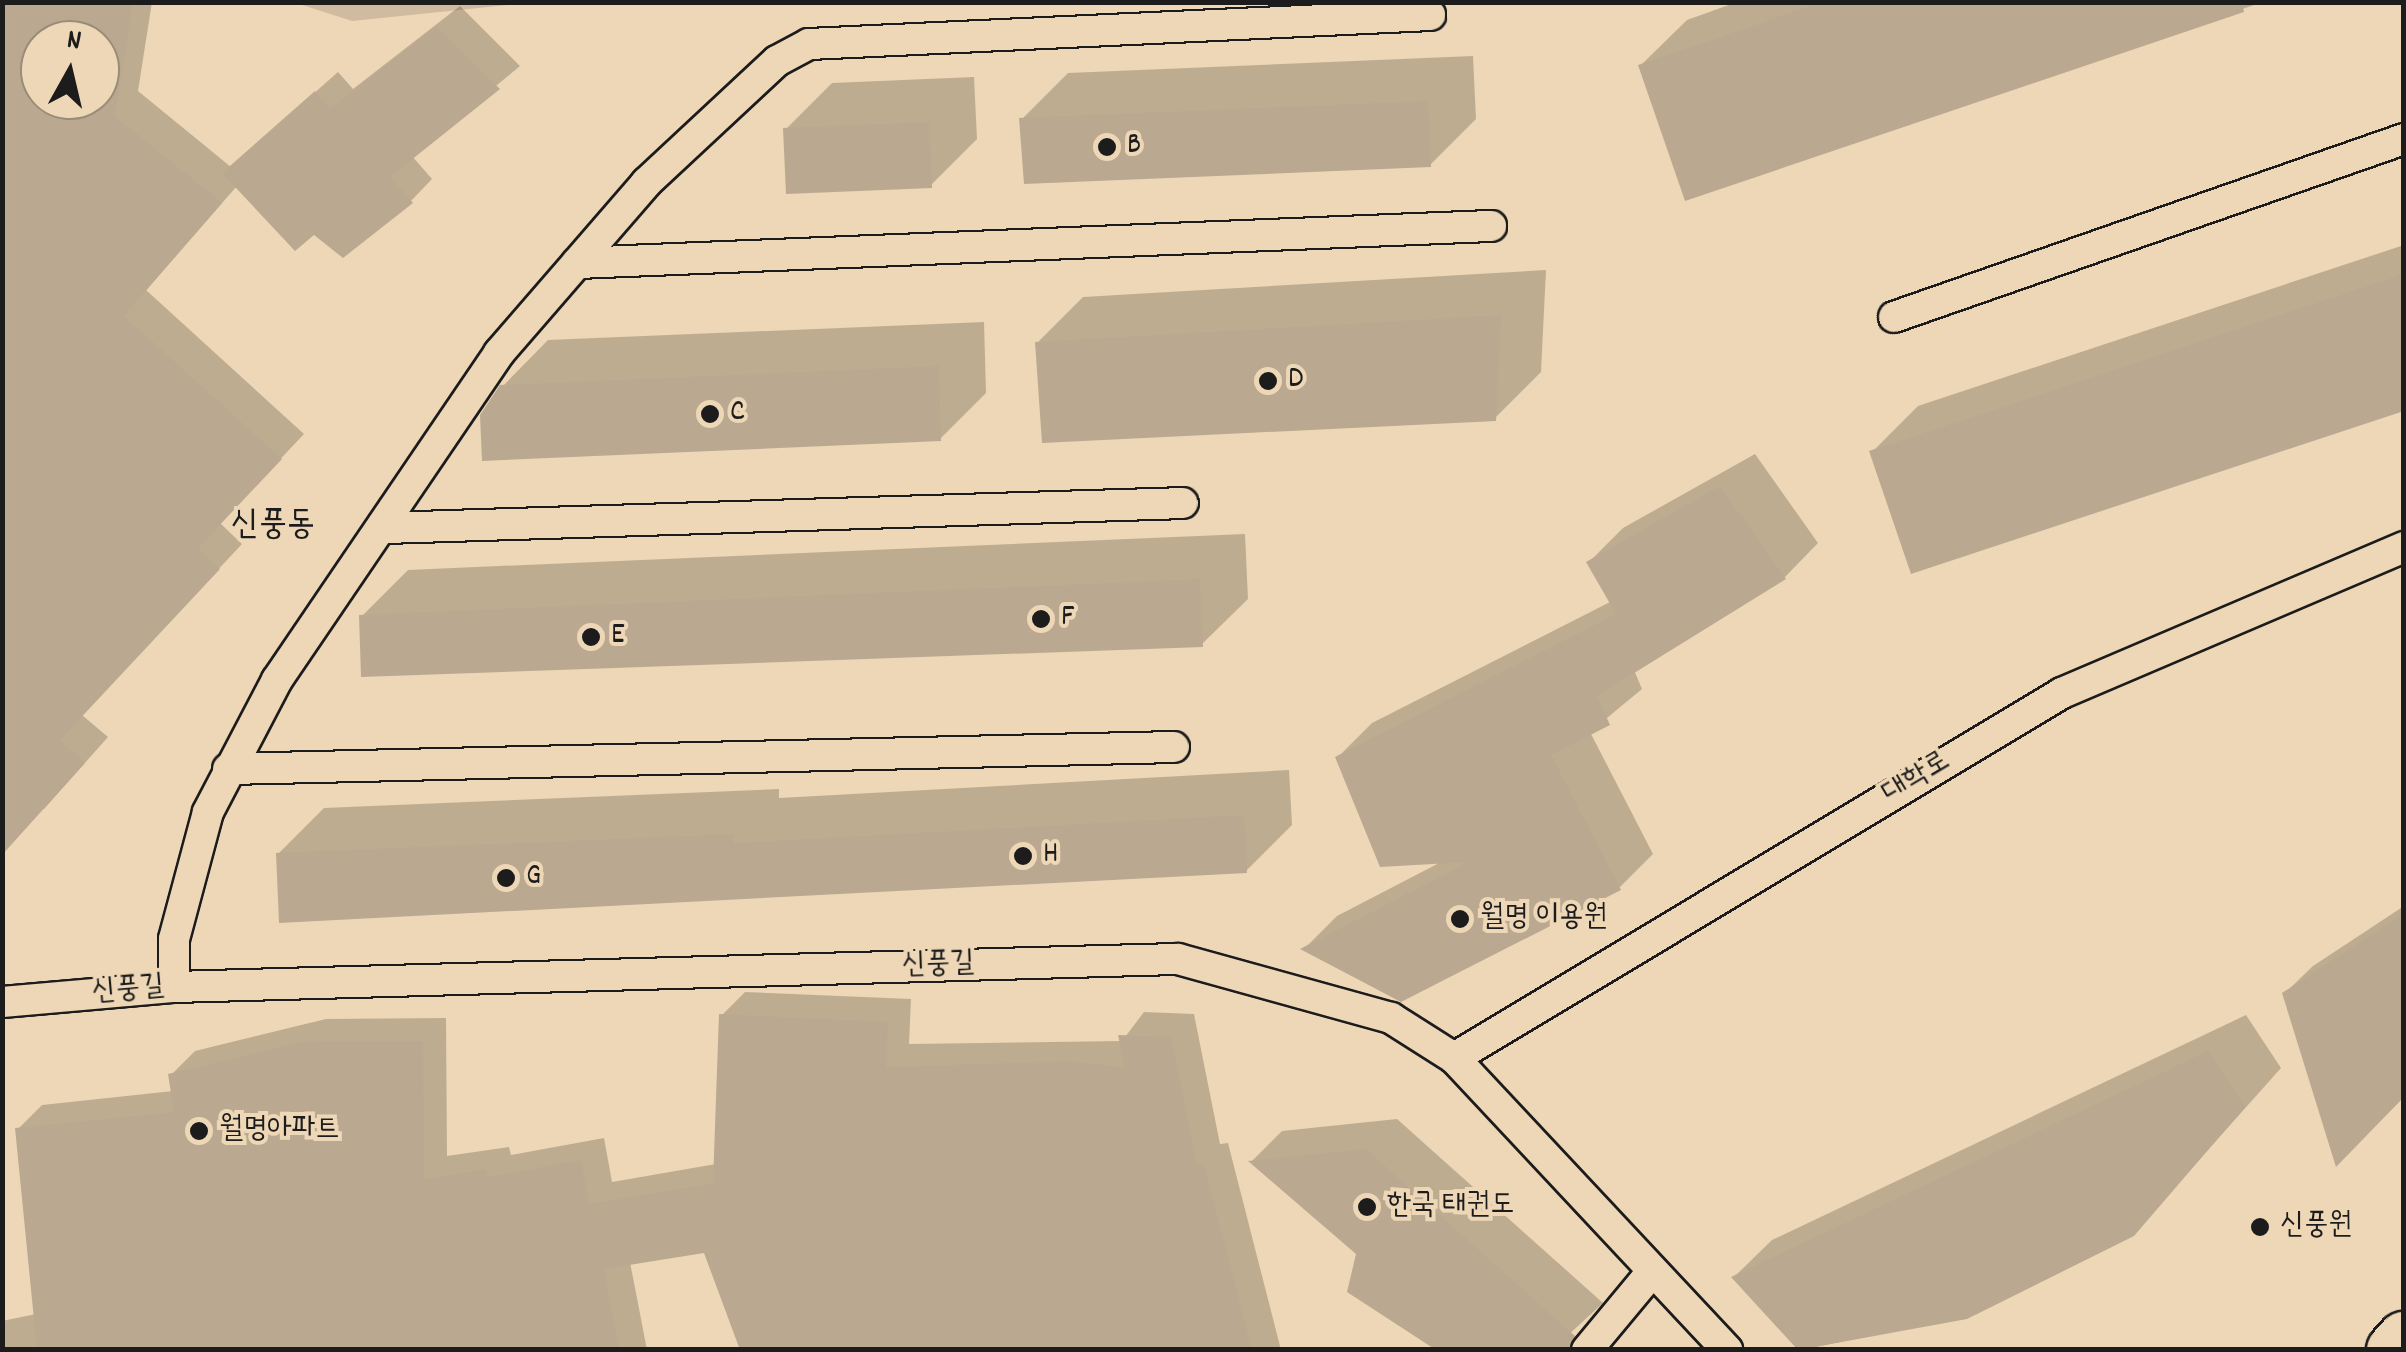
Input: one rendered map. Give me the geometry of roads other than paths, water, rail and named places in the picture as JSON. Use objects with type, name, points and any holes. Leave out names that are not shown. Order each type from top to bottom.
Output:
[{"type":"street","points":[[2394,1350],[2404,1340]]},
{"type":"lane","points":[[174,987],[174,939],[186,877],[228,769],[277,680],[385,528],[500,353],[646,183],[744,89],[809,44],[1430,14]]},
{"type":"lane","points":[[1894,316],[2404,138]]},
{"type":"lane","points":[[577,263],[1491,226]]},
{"type":"lane","points":[[385,528],[1183,503]]},
{"type":"lane","name":"대학로","points":[[1454,1058],[2062,693],[2404,547]]},
{"type":"lane","points":[[228,769],[1174,747]]},
{"type":"lane","name":"신풍길","points":[[2,1002],[174,987],[1178,959],[1390,1018],[1454,1058],[1631,1241],[1651,1274],[1727,1350]]},
{"type":"lane","points":[[1587,1350],[1651,1274]]},
{"type":"place","name":"B","points":[[1107,147]]},
{"type":"place","name":"D","points":[[1268,381]]},
{"type":"place","name":"C","points":[[710,414]]},
{"type":"place","name":"F","points":[[1041,619]]},
{"type":"place","name":"E","points":[[591,637]]},
{"type":"place","name":"H","points":[[1023,856]]},
{"type":"place","name":"G","points":[[506,878]]},
{"type":"place","name":"월명 이용원","points":[[1460,919]]},
{"type":"place","name":"월명아파트","points":[[199,1131]]},
{"type":"place","name":"한국 태권도","points":[[1367,1207]]},
{"type":"place","name":"신풍원","points":[[2260,1227]]},
{"type":"district","name":"신풍동","points":[[273,526]]}]
